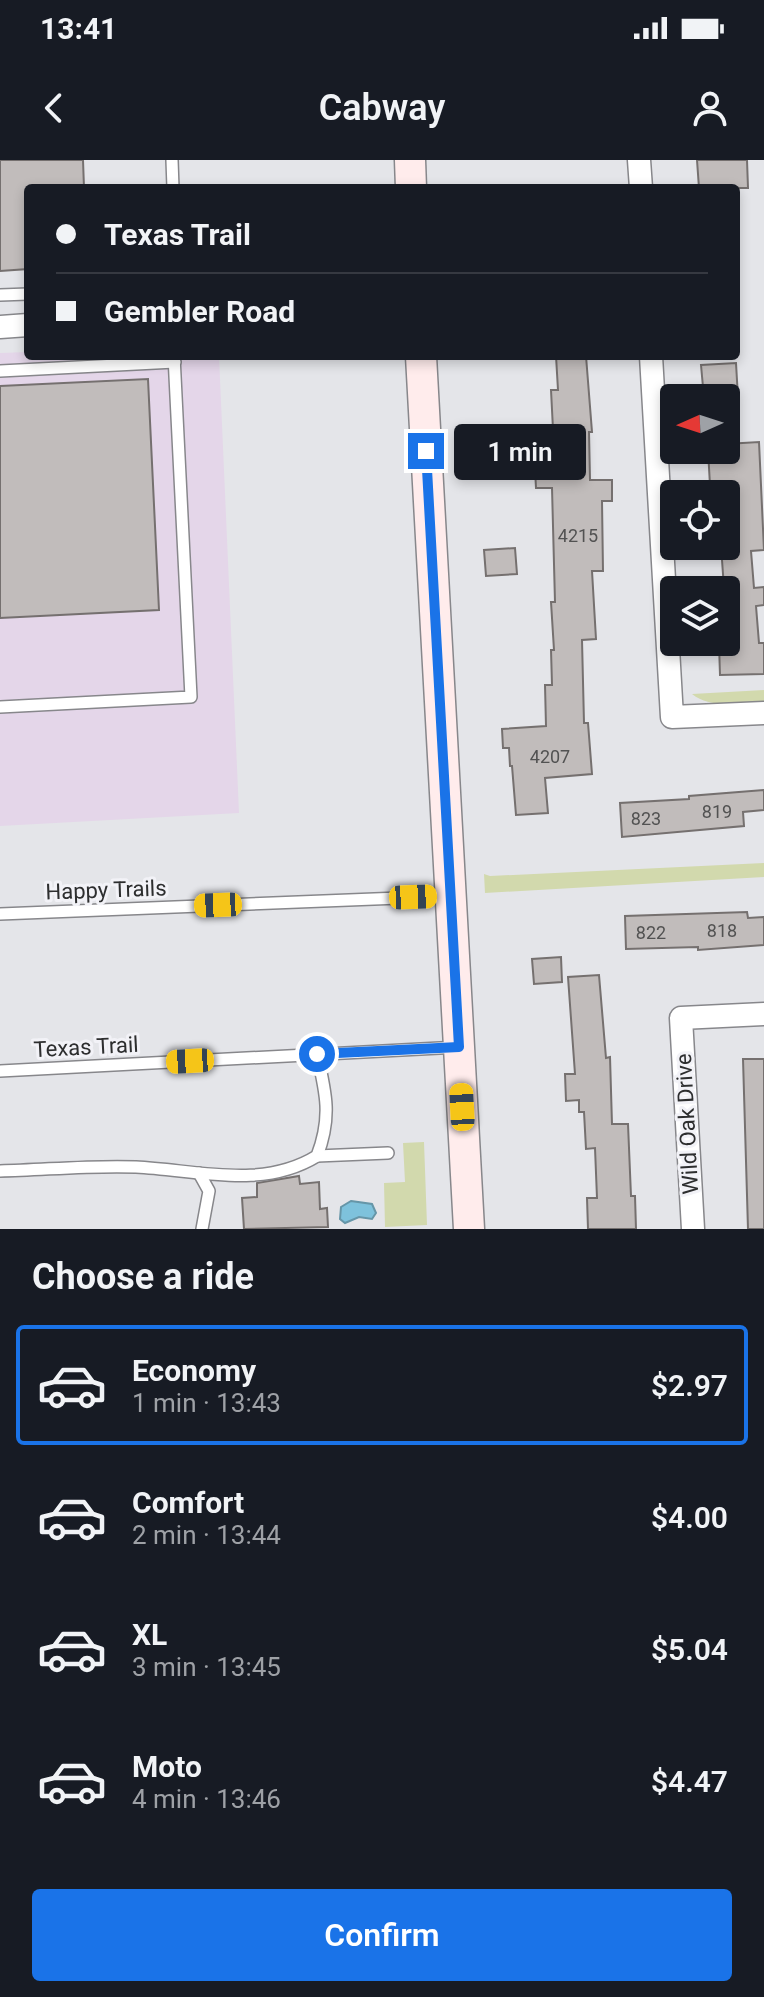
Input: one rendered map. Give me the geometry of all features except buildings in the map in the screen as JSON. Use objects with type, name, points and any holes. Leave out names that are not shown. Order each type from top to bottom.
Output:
[{"type":"main road","points":[[410,160],[411,184]]},
{"type":"main road","points":[[421,360],[469,1229]]},
{"type":"street","points":[[639,160],[641,184]]},
{"type":"street","points":[[0,327],[24,325]]},
{"type":"street","points":[[651,360],[672,717],[764,713]]},
{"type":"street","name":"Wild Oak Drive","points":[[693,1229],[681,1018],[764,1014]]},
{"type":"lane","points":[[172,160],[173,184]]},
{"type":"lane","points":[[0,295],[24,294]]},
{"type":"lane","points":[[0,371],[160,360]]},
{"type":"lane","points":[[0,707],[191,697],[174,360]]},
{"type":"lane","name":"Happy Trails","points":[[0,914],[450,896]]},
{"type":"lane","name":"Texas Trail","points":[[0,1071],[459,1047]]},
{"type":"lane","points":[[317,1054],[327,1100],[326,1126],[317,1156]]},
{"type":"lane","points":[[0,1171],[135,1167],[225,1177],[300,1167],[317,1156],[388,1153]]},
{"type":"lane","points":[[199,1173],[209,1191],[202,1229]]},
{"type":"shaded area","points":[[24,352],[24,360],[219,360],[239,813],[0,826],[0,353]]},
{"type":"green space","points":[[764,690],[764,701],[736,703],[717,704],[692,694]]},
{"type":"green space","points":[[764,863],[764,877],[485,893],[484,874]]},
{"type":"green space","points":[[424,1142],[427,1225],[385,1227],[384,1183],[405,1182],[403,1143]]},
{"type":"water","points":[[351,1201],[372,1204],[376,1213],[372,1219],[359,1217],[345,1223],[340,1219],[341,1207]]},
{"type":"route","points":[[317,1054],[459,1047],[426,451]]}]
